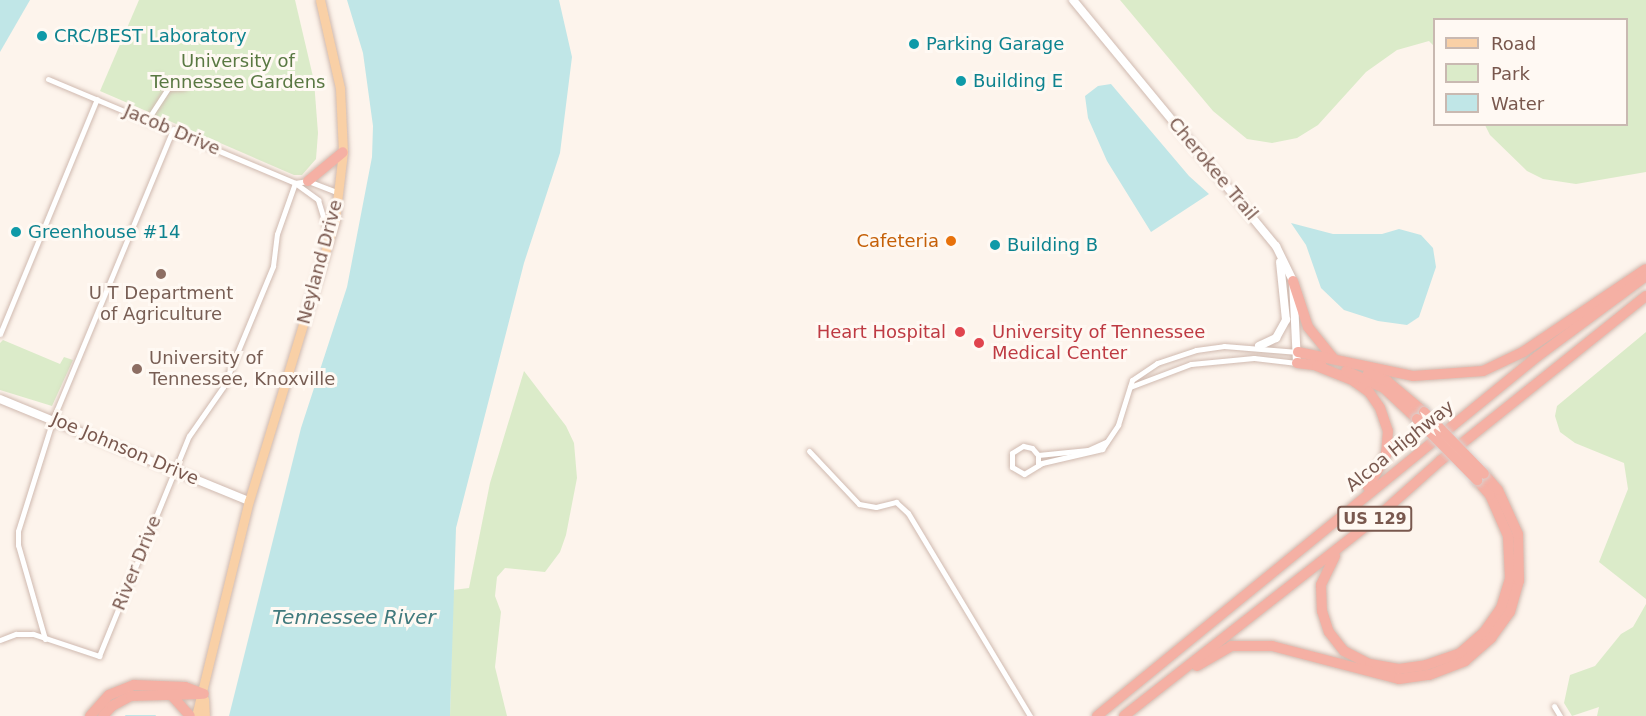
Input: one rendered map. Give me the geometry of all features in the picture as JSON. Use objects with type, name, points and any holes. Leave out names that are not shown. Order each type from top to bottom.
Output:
[{"type":"highway","points":[[308,181],[343,152]]},
{"type":"highway","points":[[1297,357],[1333,358],[1413,376],[1483,370],[1523,352],[1646,269]]},
{"type":"highway","name":"Alcoa Highway","points":[[1097,716],[1538,356],[1646,276]]},
{"type":"highway","points":[[1125,716],[1231,646],[1272,646],[1399,679],[1429,675],[1466,661],[1491,638],[1510,612],[1519,581],[1518,534],[1498,490],[1481,477],[1387,381],[1333,358],[1308,327],[1293,282]]},
{"type":"highway","name":"Alcoa Highway","points":[[1125,716],[1349,540],[1646,296]]},
{"type":"highway","points":[[1297,357],[1352,380],[1369,392],[1380,408],[1388,431],[1386,455],[1359,500]]},
{"type":"highway","points":[[1317,366],[1335,367],[1384,388],[1421,415]]},
{"type":"highway","points":[[1349,540],[1329,562],[1321,585],[1322,611],[1329,632],[1344,651],[1370,664],[1399,669],[1426,665],[1460,652],[1484,632],[1501,608],[1510,579],[1508,536],[1481,477]]},
{"type":"highway","points":[[90,716],[109,695],[134,685],[185,687],[204,694]]},
{"type":"highway","points":[[103,716],[111,706],[131,696],[173,697],[204,694]]},
{"type":"highway","points":[[173,697],[190,716]]},
{"type":"main road","name":"Neyland Drive","points":[[196,716],[204,694],[249,501],[330,241],[339,193],[343,152],[340,88],[320,0]]},
{"type":"main road","name":"Neyland Drive","points":[[204,694],[205,716]]},
{"type":"street","name":"Cherokee Trail","points":[[1073,0],[1276,246],[1293,282],[1297,357]]},
{"type":"street","points":[[159,77],[168,88]]},
{"type":"street","name":"Jacob Drive","points":[[48,79],[173,129],[295,183],[318,200],[330,241]]},
{"type":"street","points":[[168,88],[184,87]]},
{"type":"street","points":[[150,116],[168,88]]},
{"type":"street","points":[[0,334],[98,99]]},
{"type":"street","points":[[0,640],[16,634],[45,639],[18,545],[18,531],[53,419],[173,129]]},
{"type":"street","points":[[295,183],[308,181],[339,193]]},
{"type":"street","name":"River Drive","points":[[45,639],[99,656],[194,427],[213,406],[223,387],[273,266],[277,234],[295,183]]},
{"type":"street","points":[[1259,346],[1276,338],[1286,320],[1284,278],[1276,246]]},
{"type":"street","points":[[1038,465],[1038,455],[1032,448],[1023,446],[1015,450],[1011,458],[1019,473],[1029,474],[1038,465],[1096,454],[1108,442],[1132,381],[1149,367],[1196,350],[1259,346],[1297,357]]},
{"type":"street","points":[[1130,387],[1159,374],[1212,360],[1297,357]]},
{"type":"street","name":"Joe Johnson Drive","points":[[0,399],[249,501]]},
{"type":"street","points":[[1038,455],[1088,450],[1108,442]]},
{"type":"street","points":[[808,451],[859,504],[876,507],[896,502],[908,513],[1029,716]]},
{"type":"street","points":[[1554,706],[1560,716]]},
{"type":"green space","name":"University of Tennessee Gardens","points":[[139,0],[295,0],[314,81],[318,133],[316,159],[302,175],[294,175],[100,91]]},
{"type":"green space","points":[[1120,0],[1646,0],[1646,172],[1576,184],[1543,179],[1527,171],[1490,135],[1486,126],[1628,126],[1628,18],[1433,18],[1433,45],[1429,41],[1397,50],[1366,72],[1318,125],[1297,138],[1272,143],[1247,139],[1213,111]]},
{"type":"green space","points":[[1646,332],[1646,599],[1599,562],[1628,489],[1624,463],[1575,443],[1560,432],[1555,416],[1557,406]]},
{"type":"green space","points":[[3,340],[60,364],[64,357],[73,360],[52,406],[0,390],[0,343]]},
{"type":"green space","points":[[524,371],[566,426],[574,443],[577,478],[566,535],[560,552],[545,572],[505,568],[497,577],[495,596],[501,612],[495,667],[507,716],[450,716],[453,590],[469,588],[490,483]]},
{"type":"green space","points":[[1646,604],[1646,716],[1597,716],[1599,707],[1572,716],[1564,703],[1570,675],[1595,666],[1621,634],[1633,627]]},
{"type":"water","points":[[0,0],[30,0],[0,52]]},
{"type":"water","name":"Tennessee River","points":[[347,0],[559,0],[572,57],[560,153],[524,263],[456,528],[450,716],[229,716],[301,428],[347,287],[372,157],[373,126],[363,53]]},
{"type":"water","points":[[1111,84],[1189,176],[1209,194],[1151,232],[1107,161],[1088,118],[1085,96],[1098,86]]},
{"type":"water","points":[[1291,223],[1333,234],[1382,234],[1399,229],[1421,235],[1433,248],[1436,267],[1419,317],[1407,325],[1378,321],[1344,310],[1321,288],[1306,245]]},
{"type":"waterway","points":[[126,716],[155,716]]},
{"type":"place","name":"CRC/BEST Laboratory","points":[[42,36]]},
{"type":"place","name":"Parking Garage","points":[[914,44]]},
{"type":"place","name":"Building E","points":[[961,81]]},
{"type":"place","name":"Greenhouse #14","points":[[16,232]]},
{"type":"place","name":"Cafeteria","points":[[951,241]]},
{"type":"place","name":"Building B","points":[[995,245]]},
{"type":"place","name":"U T Department of Agriculture","points":[[161,274]]},
{"type":"place","name":"Heart Hospital","points":[[960,332]]},
{"type":"place","name":"University of Tennessee Medical Center","points":[[979,343]]},
{"type":"place","name":"University of Tennessee, Knoxville","points":[[137,369]]}]
